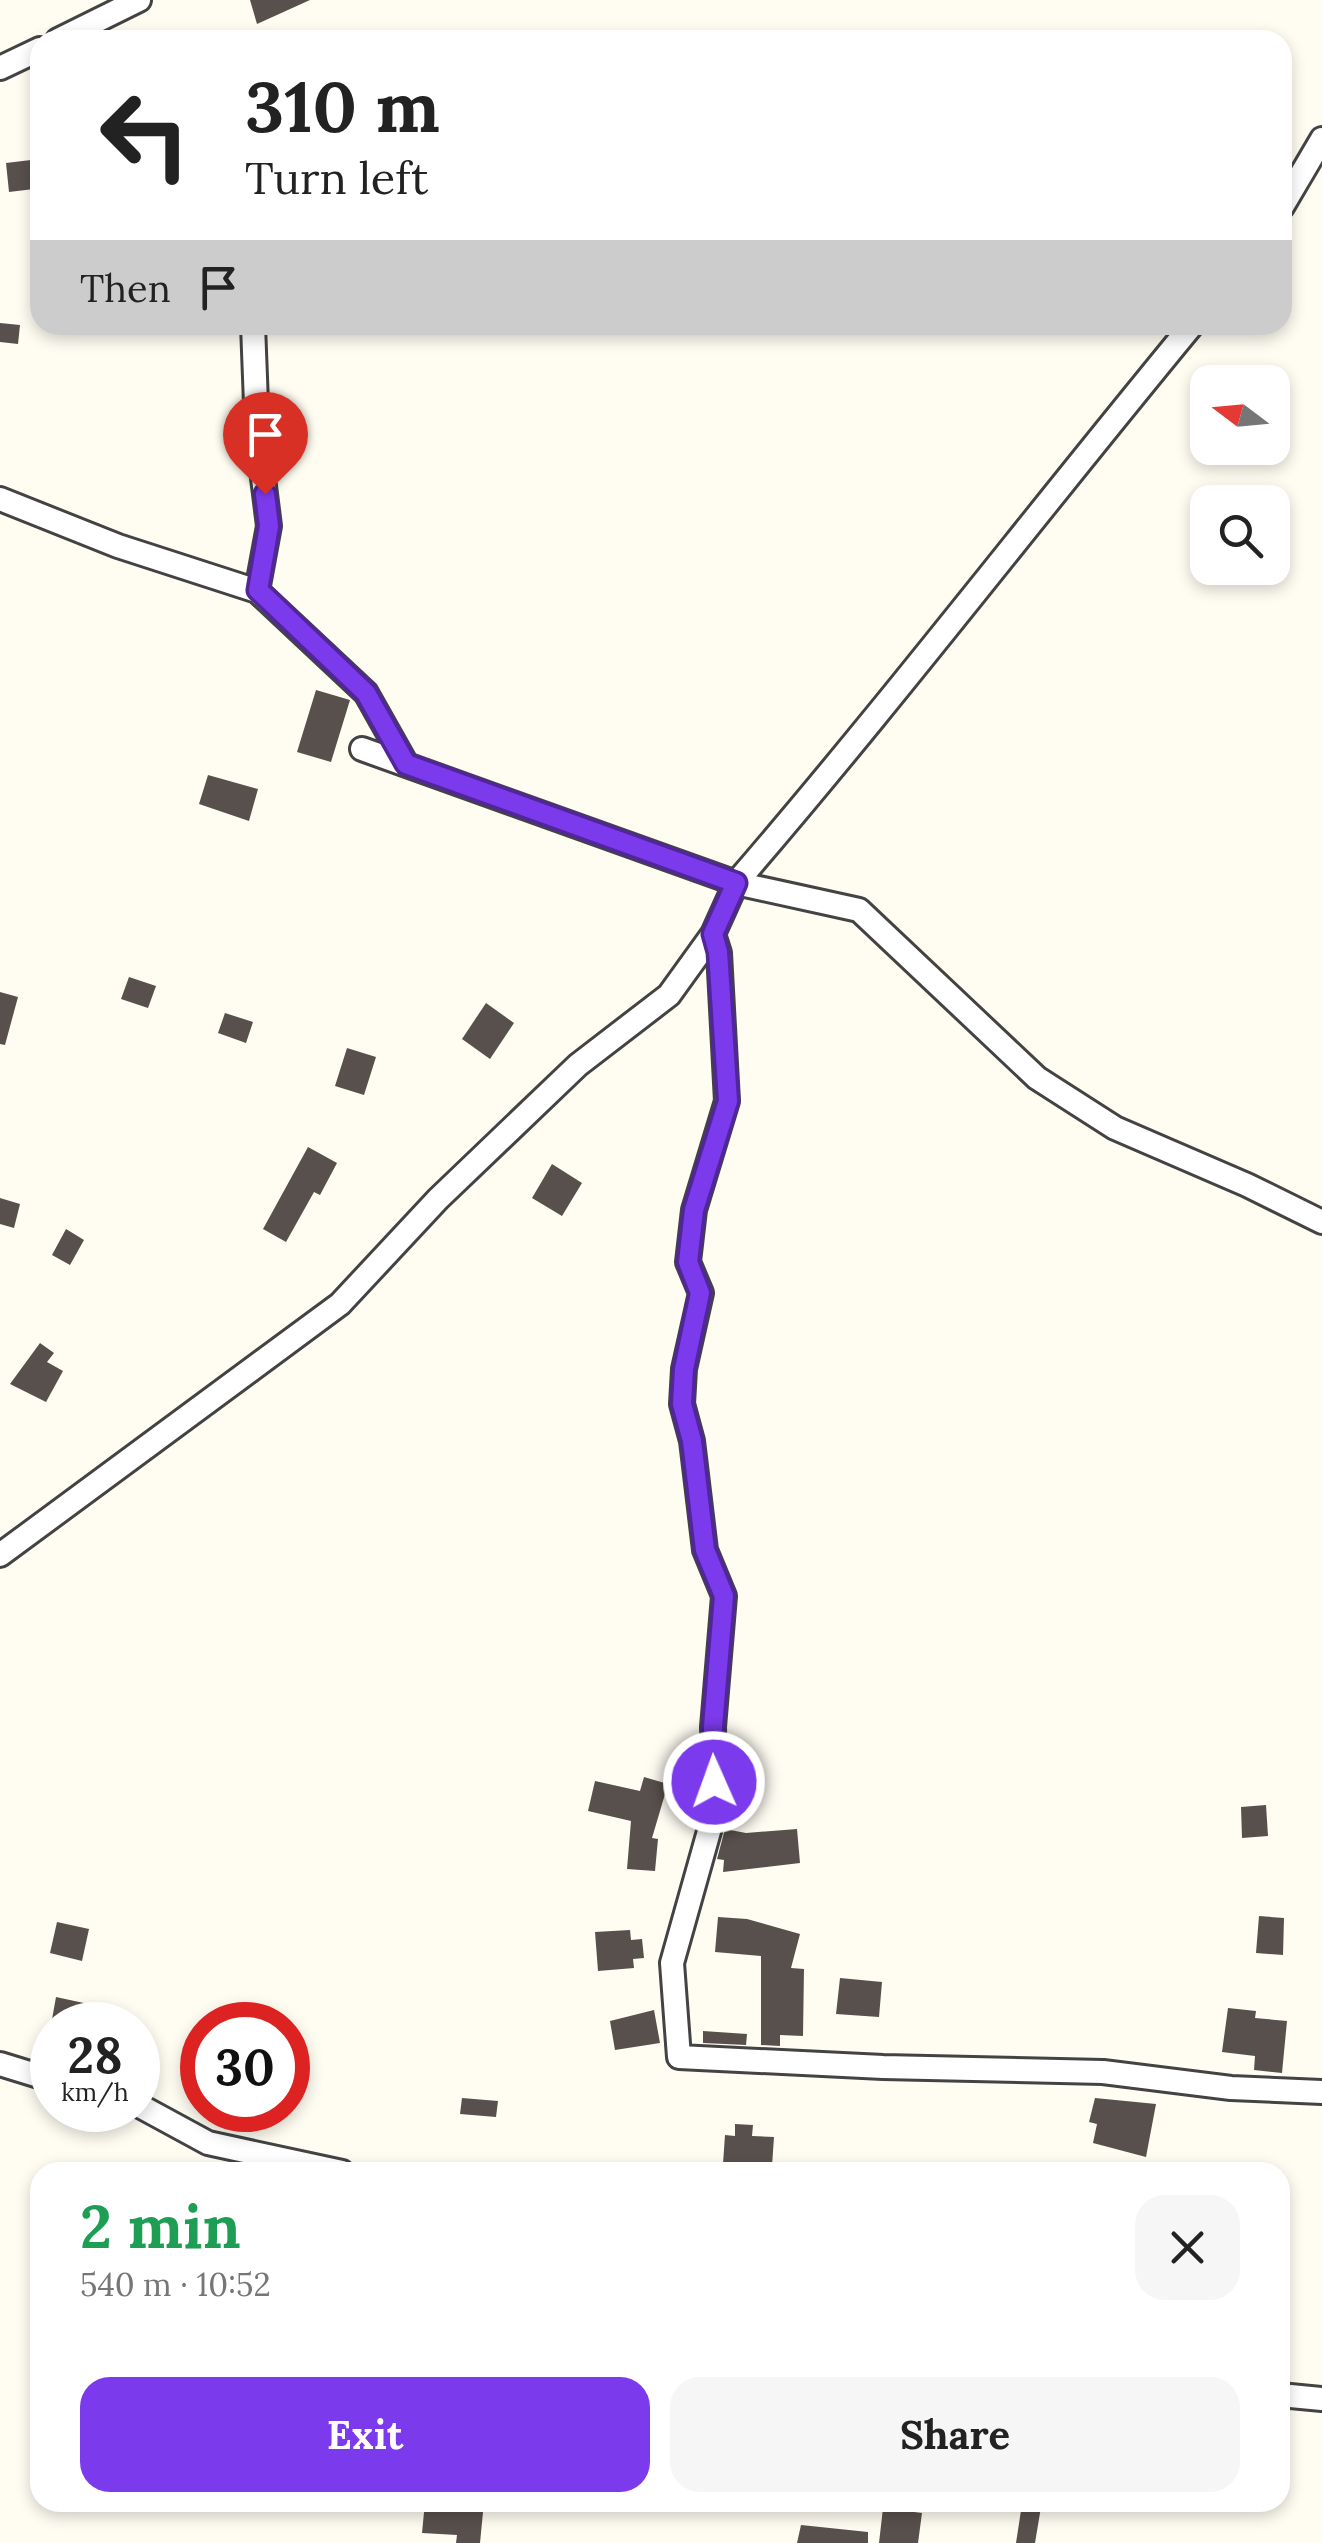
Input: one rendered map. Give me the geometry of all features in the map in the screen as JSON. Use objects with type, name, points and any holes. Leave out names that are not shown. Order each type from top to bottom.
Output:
[{"type":"street","points":[[78,30],[139,0]]},
{"type":"street","points":[[0,68],[30,54]]},
{"type":"street","points":[[1292,190],[1322,139]]},
{"type":"street","points":[[253,335],[257,430],[269,526],[258,590]]},
{"type":"street","points":[[0,1555],[340,1304],[438,1199],[578,1065],[670,995],[713,934],[736,883],[828,776],[1184,335]]},
{"type":"street","points":[[0,499],[118,546],[258,590],[366,693],[406,764]]},
{"type":"street","points":[[362,748],[736,883],[859,910],[1037,1078],[1115,1128],[1322,1222]]},
{"type":"street","points":[[713,934],[718,952],[728,1101],[694,1210],[688,1262],[700,1293],[684,1369],[682,1404],[692,1441],[705,1550],[724,1596],[713,1727],[715,1810],[672,1963],[679,2057],[1103,2072],[1231,2088],[1322,2092]]},
{"type":"street","points":[[0,2064],[30,2073]]},
{"type":"street","points":[[160,2117],[208,2143],[296,2162]]},
{"type":"street","points":[[1290,2396],[1322,2399]]},
{"type":"building","points":[[250,0],[310,0],[257,24]]},
{"type":"building","points":[[30,160],[30,189],[9,192],[6,163]]},
{"type":"building","points":[[0,323],[20,325],[18,344],[0,342]]},
{"type":"building","points":[[316,690],[350,700],[331,762],[297,752]]},
{"type":"building","points":[[208,775],[258,789],[249,821],[199,804]]},
{"type":"building","points":[[129,977],[156,986],[148,1008],[121,999]]},
{"type":"building","points":[[0,992],[18,997],[5,1045],[0,1044]]},
{"type":"building","points":[[486,1003],[514,1023],[490,1059],[462,1039]]},
{"type":"building","points":[[225,1013],[253,1022],[246,1043],[218,1033]]},
{"type":"building","points":[[347,1048],[376,1057],[364,1095],[335,1086]]},
{"type":"building","points":[[308,1147],[337,1163],[320,1195],[314,1192],[286,1242],[263,1229]]},
{"type":"building","points":[[552,1164],[582,1183],[562,1216],[532,1198]]},
{"type":"building","points":[[0,1198],[20,1204],[14,1228],[0,1224]]},
{"type":"building","points":[[66,1229],[84,1240],[70,1265],[52,1255]]},
{"type":"building","points":[[40,1343],[54,1353],[47,1362],[63,1371],[46,1402],[10,1384]]},
{"type":"building","points":[[644,1777],[668,1784],[652,1838],[658,1839],[655,1871],[627,1869],[631,1821],[588,1811],[595,1781],[640,1791]]},
{"type":"building","points":[[1266,1805],[1268,1836],[1242,1838],[1241,1807]]},
{"type":"building","points":[[725,1829],[746,1833],[797,1829],[800,1863],[723,1872],[724,1860],[717,1859]]},
{"type":"building","points":[[1259,1916],[1284,1918],[1283,1955],[1256,1953]]},
{"type":"building","points":[[718,1917],[747,1919],[800,1934],[791,1968],[804,1969],[803,2036],[780,2035],[780,2046],[761,2045],[761,1956],[715,1952]]},
{"type":"building","points":[[57,1922],[89,1929],[82,1961],[50,1953]]},
{"type":"building","points":[[630,1930],[631,1940],[642,1939],[644,1958],[633,1959],[634,1968],[598,1971],[595,1932]]},
{"type":"building","points":[[840,1978],[882,1982],[879,2017],[836,2014]]},
{"type":"building","points":[[1228,2008],[1256,2011],[1255,2018],[1287,2021],[1282,2073],[1254,2070],[1255,2056],[1222,2052]]},
{"type":"building","points":[[654,2010],[660,2043],[615,2050],[610,2021]]},
{"type":"building","points":[[703,2031],[747,2034],[746,2045],[703,2043]]},
{"type":"building","points":[[462,2098],[498,2101],[496,2117],[460,2114]]},
{"type":"building","points":[[1095,2098],[1156,2104],[1146,2157],[1093,2143],[1097,2124],[1089,2122]]},
{"type":"building","points":[[735,2124],[753,2125],[752,2136],[774,2137],[772,2162],[723,2162],[725,2135],[735,2136]]},
{"type":"building","points":[[424,2512],[483,2512],[480,2543],[456,2543],[457,2535],[422,2533]]},
{"type":"building","points":[[883,2512],[922,2513],[918,2543],[879,2543]]},
{"type":"building","points":[[1021,2512],[1040,2512],[1035,2543],[1016,2543]]},
{"type":"building","points":[[801,2525],[868,2532],[868,2543],[797,2543]]},
{"type":"route","points":[[265,494],[269,526],[258,590],[366,693],[406,764],[736,883],[713,934],[718,952],[728,1101],[694,1210],[688,1262],[700,1293],[684,1369],[682,1404],[692,1441],[705,1550],[724,1596],[716,1670],[714,1782]]}]
